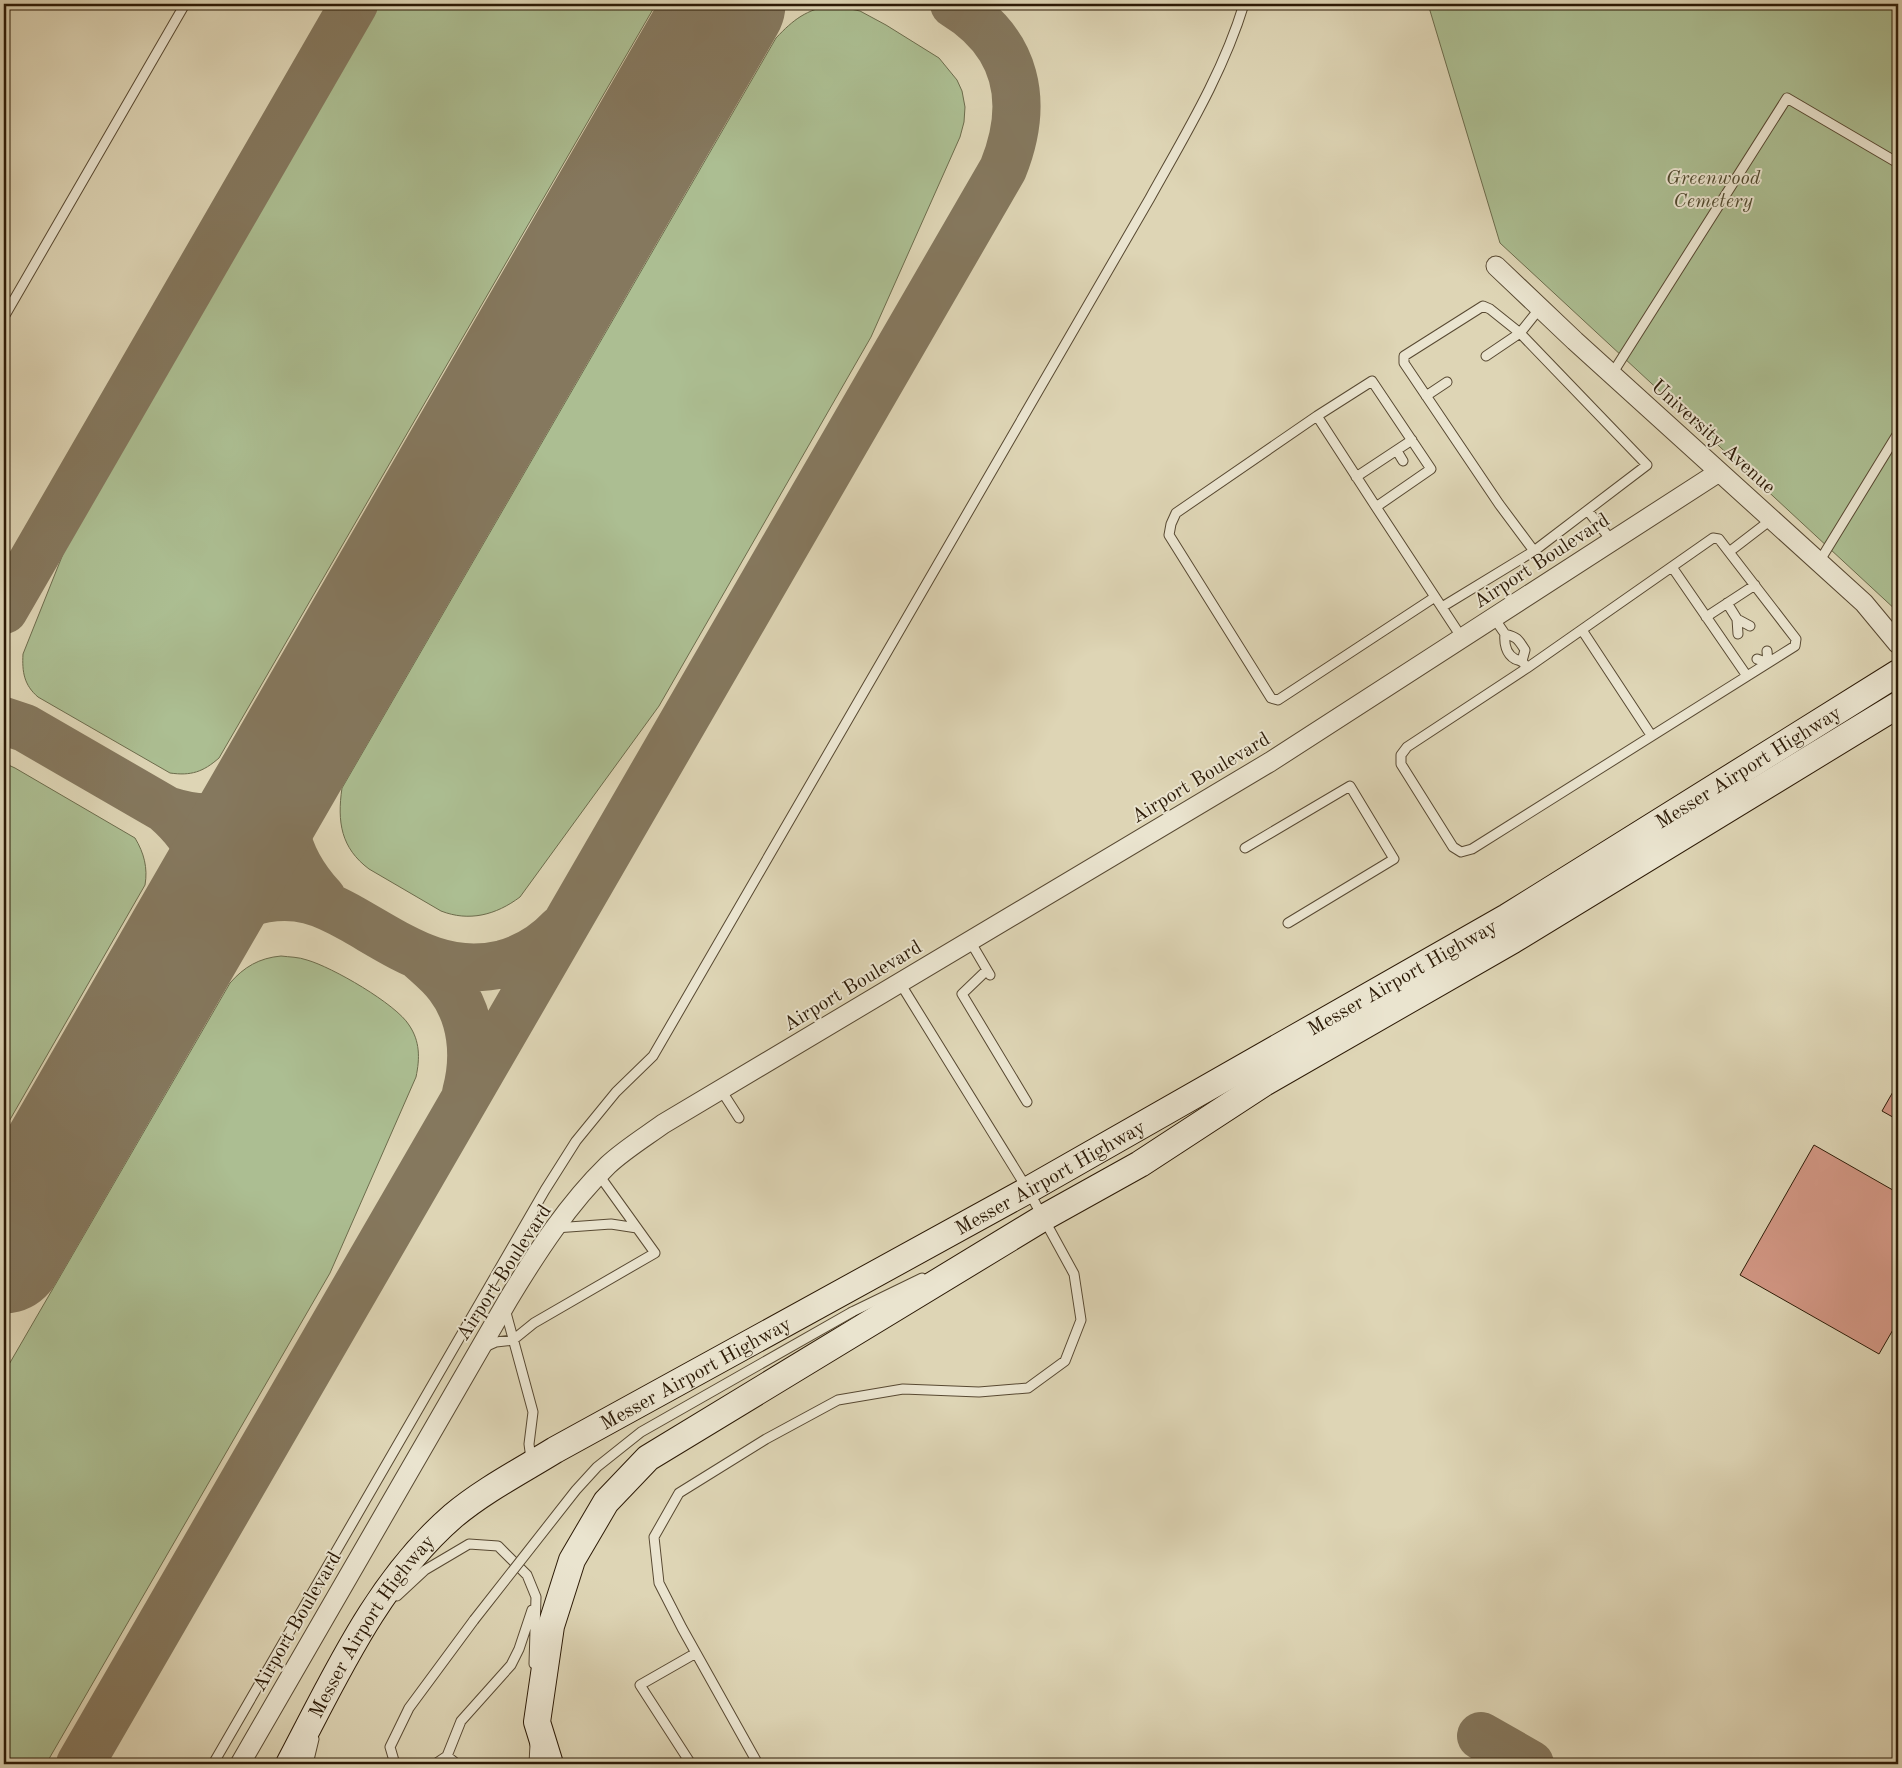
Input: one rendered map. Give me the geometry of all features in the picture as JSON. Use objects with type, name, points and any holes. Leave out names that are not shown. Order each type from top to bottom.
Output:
[{"type":"main road","name":"Messer Airport Highway","points":[[289,1764],[341,1666],[391,1584],[420,1549],[454,1516],[499,1484],[1028,1190],[1507,917],[1898,673]]},
{"type":"main road","name":"Messer Airport Highway","points":[[550,1764],[537,1722],[551,1626],[572,1560],[606,1502],[643,1463],[656,1453],[1043,1218],[1140,1164],[1264,1083],[1513,940],[1898,705]]},
{"type":"street","name":"University Avenue","points":[[1496,266],[1864,603],[1898,644]]},
{"type":"street","name":"Airport Boulevard","points":[[240,1764],[504,1306],[540,1248],[609,1164],[663,1124],[1270,762],[1719,472]]},
{"type":"lane","points":[[4,317],[185,4]]},
{"type":"lane","points":[[212,1764],[545,1190],[576,1141],[616,1092],[653,1056],[1150,198],[1221,68],[1237,29],[1244,4]]},
{"type":"lane","points":[[1612,374],[1787,98],[1898,163]]},
{"type":"lane","points":[[1442,607],[1534,551],[1647,466],[1520,333],[1490,308],[1483,306],[1404,356],[1404,363],[1499,504],[1534,551]]},
{"type":"lane","points":[[1486,356],[1520,333],[1540,308]]},
{"type":"lane","points":[[1376,507],[1431,469],[1372,381],[1317,416],[1176,513],[1169,535],[1265,690],[1271,698],[1278,700],[1435,596]]},
{"type":"lane","points":[[1426,396],[1447,382]]},
{"type":"lane","points":[[1317,416],[1462,638]]},
{"type":"lane","points":[[1819,562],[1898,433]]},
{"type":"lane","points":[[1356,477],[1412,440]]},
{"type":"lane","points":[[1396,451],[1403,461]]},
{"type":"lane","points":[[1588,511],[1612,541]]},
{"type":"lane","points":[[1729,552],[1772,519]]},
{"type":"lane","points":[[1713,538],[1719,539],[1796,639],[1795,646],[1472,849],[1461,852],[1453,847],[1401,764],[1401,755],[1407,747],[1525,664],[1582,630],[1672,567],[1713,538]]},
{"type":"lane","points":[[1672,567],[1747,676]]},
{"type":"lane","points":[[1706,617],[1755,585]]},
{"type":"lane","points":[[1727,603],[1737,619],[1738,634]]},
{"type":"lane","points":[[1494,618],[1505,634],[1504,644],[1513,658],[1525,664]]},
{"type":"lane","points":[[1737,619],[1750,626]]},
{"type":"lane","points":[[1582,630],[1651,735]]},
{"type":"lane","points":[[1505,634],[1516,637],[1519,641],[1525,650],[1525,664]]},
{"type":"lane","points":[[1767,651],[1768,663]]},
{"type":"lane","points":[[1757,659],[1768,663]]},
{"type":"lane","points":[[1245,848],[1350,786],[1394,860],[1288,923]]},
{"type":"lane","points":[[970,941],[988,973],[962,994],[1027,1102]]},
{"type":"lane","points":[[758,1764],[659,1584],[654,1537],[679,1493],[766,1439],[838,1400],[903,1389],[979,1392],[1028,1388],[1065,1362],[1082,1320],[1074,1274],[1028,1190],[900,983]]},
{"type":"lane","points":[[721,1090],[739,1118]]},
{"type":"lane","points":[[479,1350],[496,1342],[513,1340],[534,1323],[655,1254],[599,1175]]},
{"type":"lane","name":"Messer Airport Highway","points":[[948,1265],[1043,1218]]},
{"type":"lane","points":[[555,1228],[611,1224],[637,1228]]},
{"type":"lane","name":"Messer Airport Highway","points":[[395,1764],[390,1746],[409,1708],[474,1620],[576,1490],[597,1467],[620,1447],[649,1428],[852,1312],[930,1273]]},
{"type":"lane","points":[[504,1306],[534,1412],[530,1444],[531,1465]]},
{"type":"lane","points":[[364,1626],[425,1570],[469,1544],[498,1546],[527,1575],[536,1597],[534,1652],[537,1722],[534,1764]]},
{"type":"lane","points":[[458,1764],[442,1761],[461,1721],[512,1665],[536,1597]]},
{"type":"lane","points":[[691,1764],[640,1685],[696,1653]]},
{"type":"lane","points":[[308,1764],[314,1739],[341,1666]]},
{"type":"green space","points":[[376,4],[656,4],[219,758],[208,767],[196,772],[184,774],[170,773],[38,697],[30,688],[25,678],[23,654],[73,529]]},
{"type":"green space","name":"Greenwood Cemetery","points":[[1428,4],[1898,4],[1898,612],[1500,243]]},
{"type":"green space","points":[[832,5],[860,11],[939,58],[957,80],[962,91],[965,107],[960,137],[871,337],[659,706],[520,897],[501,908],[482,915],[462,916],[441,911],[369,869],[352,852],[343,833],[341,823],[342,788],[776,38],[801,16]]},
{"type":"green space","points":[[4,763],[135,838],[143,855],[146,873],[145,885],[4,1130]]},
{"type":"green space","points":[[281,956],[304,959],[332,970],[378,997],[402,1016],[413,1031],[417,1043],[418,1063],[416,1077],[330,1273],[46,1764],[4,1764],[4,1373],[230,983],[252,964]]},
{"type":"building","points":[[1898,1083],[1898,1120],[1882,1111]]},
{"type":"building","points":[[1814,1145],[1898,1193],[1898,1321],[1879,1354],[1740,1275]]},
{"type":"taxiway","points":[[4,610],[354,4]]},
{"type":"taxiway","points":[[80,1764],[1003,169],[1016,120],[1013,76],[1005,56],[992,37],[976,20],[954,4]]},
{"type":"taxiway","points":[[4,721],[25,728],[165,809],[179,823],[198,849],[202,862],[202,891],[193,926]]},
{"type":"taxiway","points":[[292,754],[284,794],[286,830],[297,864],[322,898]]},
{"type":"taxiway","points":[[170,811],[198,817],[223,816],[246,807],[270,793]]},
{"type":"taxiway","points":[[176,816],[317,899]]},
{"type":"taxiway","points":[[188,934],[216,917],[246,904],[277,897],[293,897],[309,900],[332,909],[425,958],[443,964],[462,967],[482,967],[503,964],[527,955],[542,946],[561,929]]},
{"type":"taxiway","points":[[421,958],[446,982],[463,1010],[470,1037],[471,1051],[471,1065],[466,1093]]},
{"type":"taxiway","points":[[1481,1736],[1530,1764]]},
{"type":"runway","points":[[4,1254],[726,4]]}]
